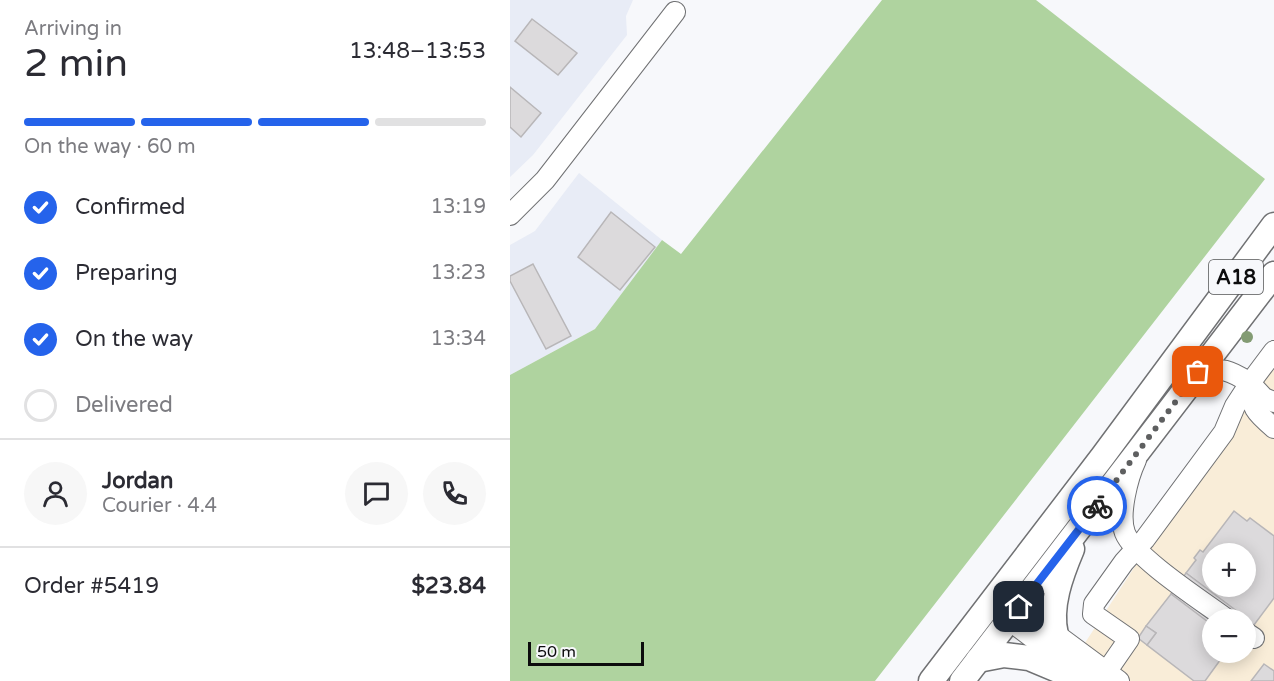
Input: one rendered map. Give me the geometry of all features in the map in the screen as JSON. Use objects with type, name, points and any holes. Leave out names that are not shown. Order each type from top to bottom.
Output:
[{"type":"main road","name":"A18","points":[[931,681],[1103,456],[1274,225]]},
{"type":"main road","name":"A18","points":[[962,681],[1274,274]]},
{"type":"main road","points":[[1056,635],[1053,622],[1054,605],[1082,524]]},
{"type":"main road","points":[[978,660],[1004,655],[1029,658],[1084,681]]},
{"type":"street","points":[[510,215],[545,180],[675,12]]},
{"type":"street","points":[[1104,679],[1129,639],[1093,614],[1094,604],[1224,432],[1235,406],[1274,351]]},
{"type":"street","points":[[1198,372],[1218,369],[1232,371],[1250,382],[1264,398],[1274,402]]},
{"type":"street","points":[[1250,382],[1251,401],[1256,413],[1274,428]]},
{"type":"street","points":[[1142,447],[1129,476],[1123,519],[1125,533],[1137,548],[1167,576],[1213,609]]},
{"type":"street","points":[[994,598],[1104,679]]},
{"type":"street","points":[[1014,613],[1056,635],[1104,679]]},
{"type":"shaded area","points":[[510,0],[633,0],[626,16],[627,35],[533,155],[510,177]]},
{"type":"shaded area","points":[[579,173],[662,240],[595,329],[510,375],[510,245],[535,231]]},
{"type":"shaded area","points":[[1274,354],[1274,681],[1060,681]]},
{"type":"green space","points":[[882,0],[1036,0],[1265,179],[875,681],[510,681],[510,375],[595,329],[662,240],[681,254]]},
{"type":"building","points":[[532,19],[577,53],[558,75],[515,41]]},
{"type":"building","points":[[510,87],[541,113],[521,137],[510,127]]},
{"type":"building","points":[[611,212],[655,247],[620,290],[578,257]]},
{"type":"building","points":[[533,264],[571,336],[546,349],[510,281],[510,276]]},
{"type":"building","points":[[1234,511],[1247,521],[1250,518],[1274,536],[1274,598],[1256,622],[1256,609],[1233,609],[1217,597],[1256,597],[1256,543],[1210,543]]},
{"type":"building","points":[[1200,550],[1202,551],[1202,585],[1186,573]]},
{"type":"building","points":[[1186,573],[1202,585],[1202,597],[1218,597],[1234,609],[1202,609],[1202,617],[1171,594]]},
{"type":"building","points":[[1171,594],[1202,617],[1202,663],[1218,663],[1205,681],[1194,681],[1147,645],[1156,633],[1146,626]]},
{"type":"building","points":[[1146,626],[1156,633],[1147,645],[1138,638]]},
{"type":"building","points":[[1264,664],[1274,671],[1274,681],[1251,681]]},
{"type":"way so far","points":[[1097,506],[1198,372]]},
{"type":"route","points":[[1019,607],[1097,506]]}]
